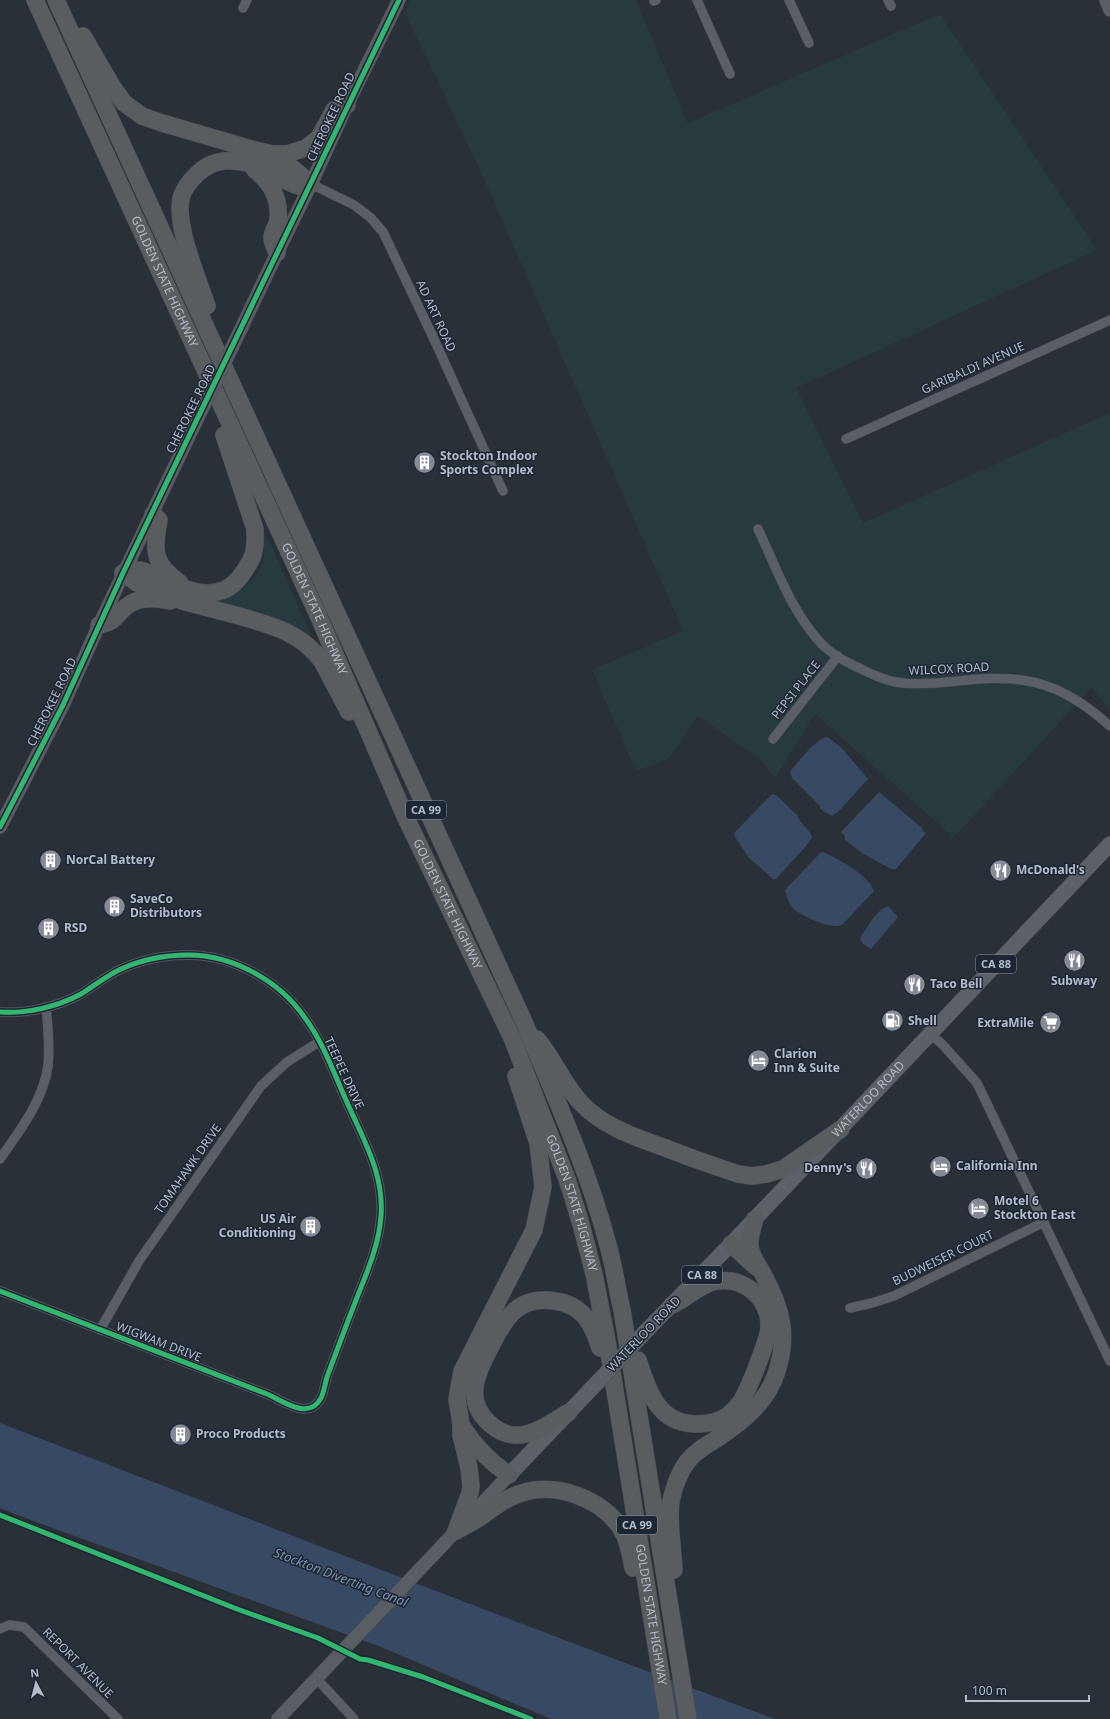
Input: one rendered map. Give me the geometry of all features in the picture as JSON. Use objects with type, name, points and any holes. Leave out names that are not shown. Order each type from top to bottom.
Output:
[{"type":"highway","name":"GOLDEN STATE HIGHWAY","points":[[35,0],[315,608],[405,816],[512,1038],[551,1137],[581,1224],[602,1312],[668,1719]]},
{"type":"highway","name":"GOLDEN STATE HIGHWAY","points":[[56,0],[524,1022],[574,1142],[595,1200],[608,1245],[622,1310],[688,1719]]},
{"type":"highway","points":[[63,16],[75,21],[112,86],[124,103],[142,116],[252,157],[270,184],[276,197],[278,221],[272,238],[277,253]]},
{"type":"highway","points":[[214,344],[213,324],[180,225],[182,195],[188,183],[202,169],[214,162],[273,154],[287,154],[306,148],[319,138],[334,110],[347,105]]},
{"type":"highway","points":[[252,157],[257,165],[298,186],[311,184]]},
{"type":"highway","points":[[99,625],[112,622],[127,605],[141,600],[157,598],[174,602],[184,595],[219,592],[236,582],[252,562],[255,543],[255,529],[218,416],[213,388]]},
{"type":"highway","points":[[153,514],[159,520],[155,541],[157,556],[160,564],[169,575],[181,583],[184,595]]},
{"type":"highway","points":[[124,573],[140,570],[178,587],[184,595],[278,627],[300,639],[322,660],[362,736],[375,744]]},
{"type":"highway","points":[[524,1022],[547,1051],[582,1104],[597,1117],[612,1127],[628,1134],[738,1174],[752,1176],[783,1169],[841,1129]]},
{"type":"highway","points":[[456,1531],[470,1493],[471,1486],[469,1468],[461,1435],[461,1424],[457,1399],[462,1371],[534,1230],[543,1187],[538,1143],[512,1065],[512,1038]]},
{"type":"highway","points":[[669,1599],[675,1583],[671,1502],[677,1480],[687,1462],[696,1452],[729,1430],[761,1402],[776,1376],[782,1352],[780,1315],[772,1290],[752,1256],[750,1246],[755,1219]]},
{"type":"highway","points":[[731,1244],[762,1272]]},
{"type":"highway","points":[[622,1310],[644,1376],[656,1405],[668,1416],[686,1424],[710,1423],[726,1416],[741,1402],[766,1341],[769,1327],[768,1313],[758,1294],[746,1286],[730,1280],[717,1281],[704,1285],[683,1300],[672,1305]]},
{"type":"highway","points":[[569,1412],[538,1430],[525,1434],[513,1435],[490,1424],[477,1407],[474,1388],[479,1370],[503,1323],[512,1312],[526,1303],[542,1300],[558,1301],[574,1307],[585,1315],[594,1328],[615,1392]]},
{"type":"highway","points":[[461,1424],[474,1445],[488,1460],[509,1475]]},
{"type":"highway","points":[[456,1531],[481,1517],[500,1503],[521,1493],[539,1489],[568,1493],[597,1506],[620,1527],[630,1549],[636,1583],[649,1599]]},
{"type":"main road","name":"WATERLOO ROAD","points":[[509,1475],[841,1129],[1110,844]]},
{"type":"street","name":"CHEROKEE ROAD","points":[[0,826],[63,705],[99,625],[188,438],[311,184],[347,105],[399,0]]},
{"type":"street","points":[[697,0],[730,74]]},
{"type":"street","points":[[789,0],[809,43]]},
{"type":"street","points":[[1106,0],[1110,10]]},
{"type":"street","name":"AD ART ROAD","points":[[311,184],[354,205],[370,217],[383,232],[433,337],[503,491]]},
{"type":"street","name":"GARIBALDI AVENUE","points":[[846,439],[1110,320]]},
{"type":"street","name":"WILCOX ROAD","points":[[758,529],[791,601],[806,625],[819,642],[838,656],[860,669],[888,680],[902,683],[931,684],[1006,678],[1038,683],[1058,690],[1082,703],[1110,726]]},
{"type":"street","name":"PEPSI PLACE","points":[[773,739],[838,656]]},
{"type":"street","name":"TEEPEE DRIVE","points":[[0,1012],[24,1012],[46,1007],[73,998],[122,969],[146,960],[168,956],[207,957],[231,963],[267,980],[296,1005],[311,1026],[319,1042],[375,1166],[381,1193],[380,1227],[374,1254],[327,1377],[321,1398],[318,1403],[309,1408]]},
{"type":"street","points":[[0,1159],[34,1108],[44,1085],[48,1066],[49,1045],[46,1007]]},
{"type":"street","points":[[930,1034],[942,1044],[977,1083],[1110,1362]]},
{"type":"street","name":"TOMAHAWK DRIVE","points":[[100,1330],[139,1261],[261,1086],[277,1070],[319,1042]]},
{"type":"street","name":"BUDWEISER COURT","points":[[850,1308],[894,1296],[1044,1222]]},
{"type":"street","name":"WIGWAM DRIVE","points":[[0,1291],[267,1394],[301,1410],[309,1408]]},
{"type":"street","name":"WATERLOO ROAD","points":[[278,1719],[509,1475]]},
{"type":"street","name":"REPORT AVENUE","points":[[0,1629],[10,1625],[20,1626],[29,1631],[118,1719]]},
{"type":"street","points":[[316,1678],[354,1719]]},
{"type":"green space","points":[[411,0],[636,0],[688,123],[940,14],[1097,250],[796,388],[863,523],[1110,413],[1110,709],[1091,688],[953,837],[815,714],[775,778],[761,760],[698,716],[668,759],[636,771],[592,670],[683,631],[479,168],[405,13]]},
{"type":"green space","points":[[267,536],[312,637],[307,638],[279,621],[254,611],[219,603],[219,600],[241,590],[258,572],[264,556],[263,538]]},
{"type":"water","points":[[827,737],[840,746],[868,779],[839,811],[832,816],[820,809],[820,806],[792,778],[790,773],[791,770],[818,741]]},
{"type":"water","points":[[879,792],[926,833],[896,869],[891,869],[862,853],[845,840],[845,836],[841,832]]},
{"type":"water","points":[[772,794],[776,795],[797,815],[812,837],[807,845],[776,879],[773,879],[748,857],[734,833]]},
{"type":"water","points":[[823,852],[860,873],[871,885],[874,891],[842,925],[831,926],[824,924],[796,911],[792,907],[785,890],[820,853]]},
{"type":"water","points":[[888,906],[898,917],[871,949],[863,944],[860,938],[876,915],[883,908]]},
{"type":"water","name":"Stockton Diverting Canal","points":[[0,1423],[775,1719],[551,1719],[381,1647],[0,1508]]},
{"type":"cycle path","points":[[0,827],[63,705],[123,573],[399,0]]},
{"type":"cycle path","points":[[0,1012],[31,1011],[62,1003],[81,994],[121,969],[137,963],[162,957],[179,955],[205,956],[238,965],[269,982],[282,993],[295,1005],[312,1028],[330,1062],[368,1148],[377,1174],[381,1202],[378,1237],[369,1266],[327,1377],[322,1396],[316,1405],[310,1408],[303,1409],[288,1404],[267,1394],[0,1291]]},
{"type":"cycle path","points":[[0,1515],[237,1609],[318,1638],[360,1659],[368,1660],[423,1677],[531,1719]]},
{"type":"place","name":"Stockton Indoor Sports Complex","points":[[424,463]]},
{"type":"place","name":"NorCal Battery","points":[[51,860]]},
{"type":"place","name":"McDonald's","points":[[1001,870]]},
{"type":"place","name":"SaveCo Distributors","points":[[115,906]]},
{"type":"place","name":"RSD","points":[[49,928]]},
{"type":"place","name":"Subway","points":[[1074,960]]},
{"type":"place","name":"Taco Bell","points":[[914,984]]},
{"type":"place","name":"Shell","points":[[893,1021]]},
{"type":"place","name":"ExtraMile","points":[[1050,1023]]},
{"type":"place","name":"Clarion Inn & Suite","points":[[758,1061]]},
{"type":"place","name":"California Inn","points":[[940,1166]]},
{"type":"place","name":"Denny's","points":[[867,1168]]},
{"type":"place","name":"Motel 6 Stockton East","points":[[979,1208]]},
{"type":"place","name":"US Air Conditioning","points":[[311,1226]]},
{"type":"place","name":"Proco Products","points":[[181,1434]]}]
